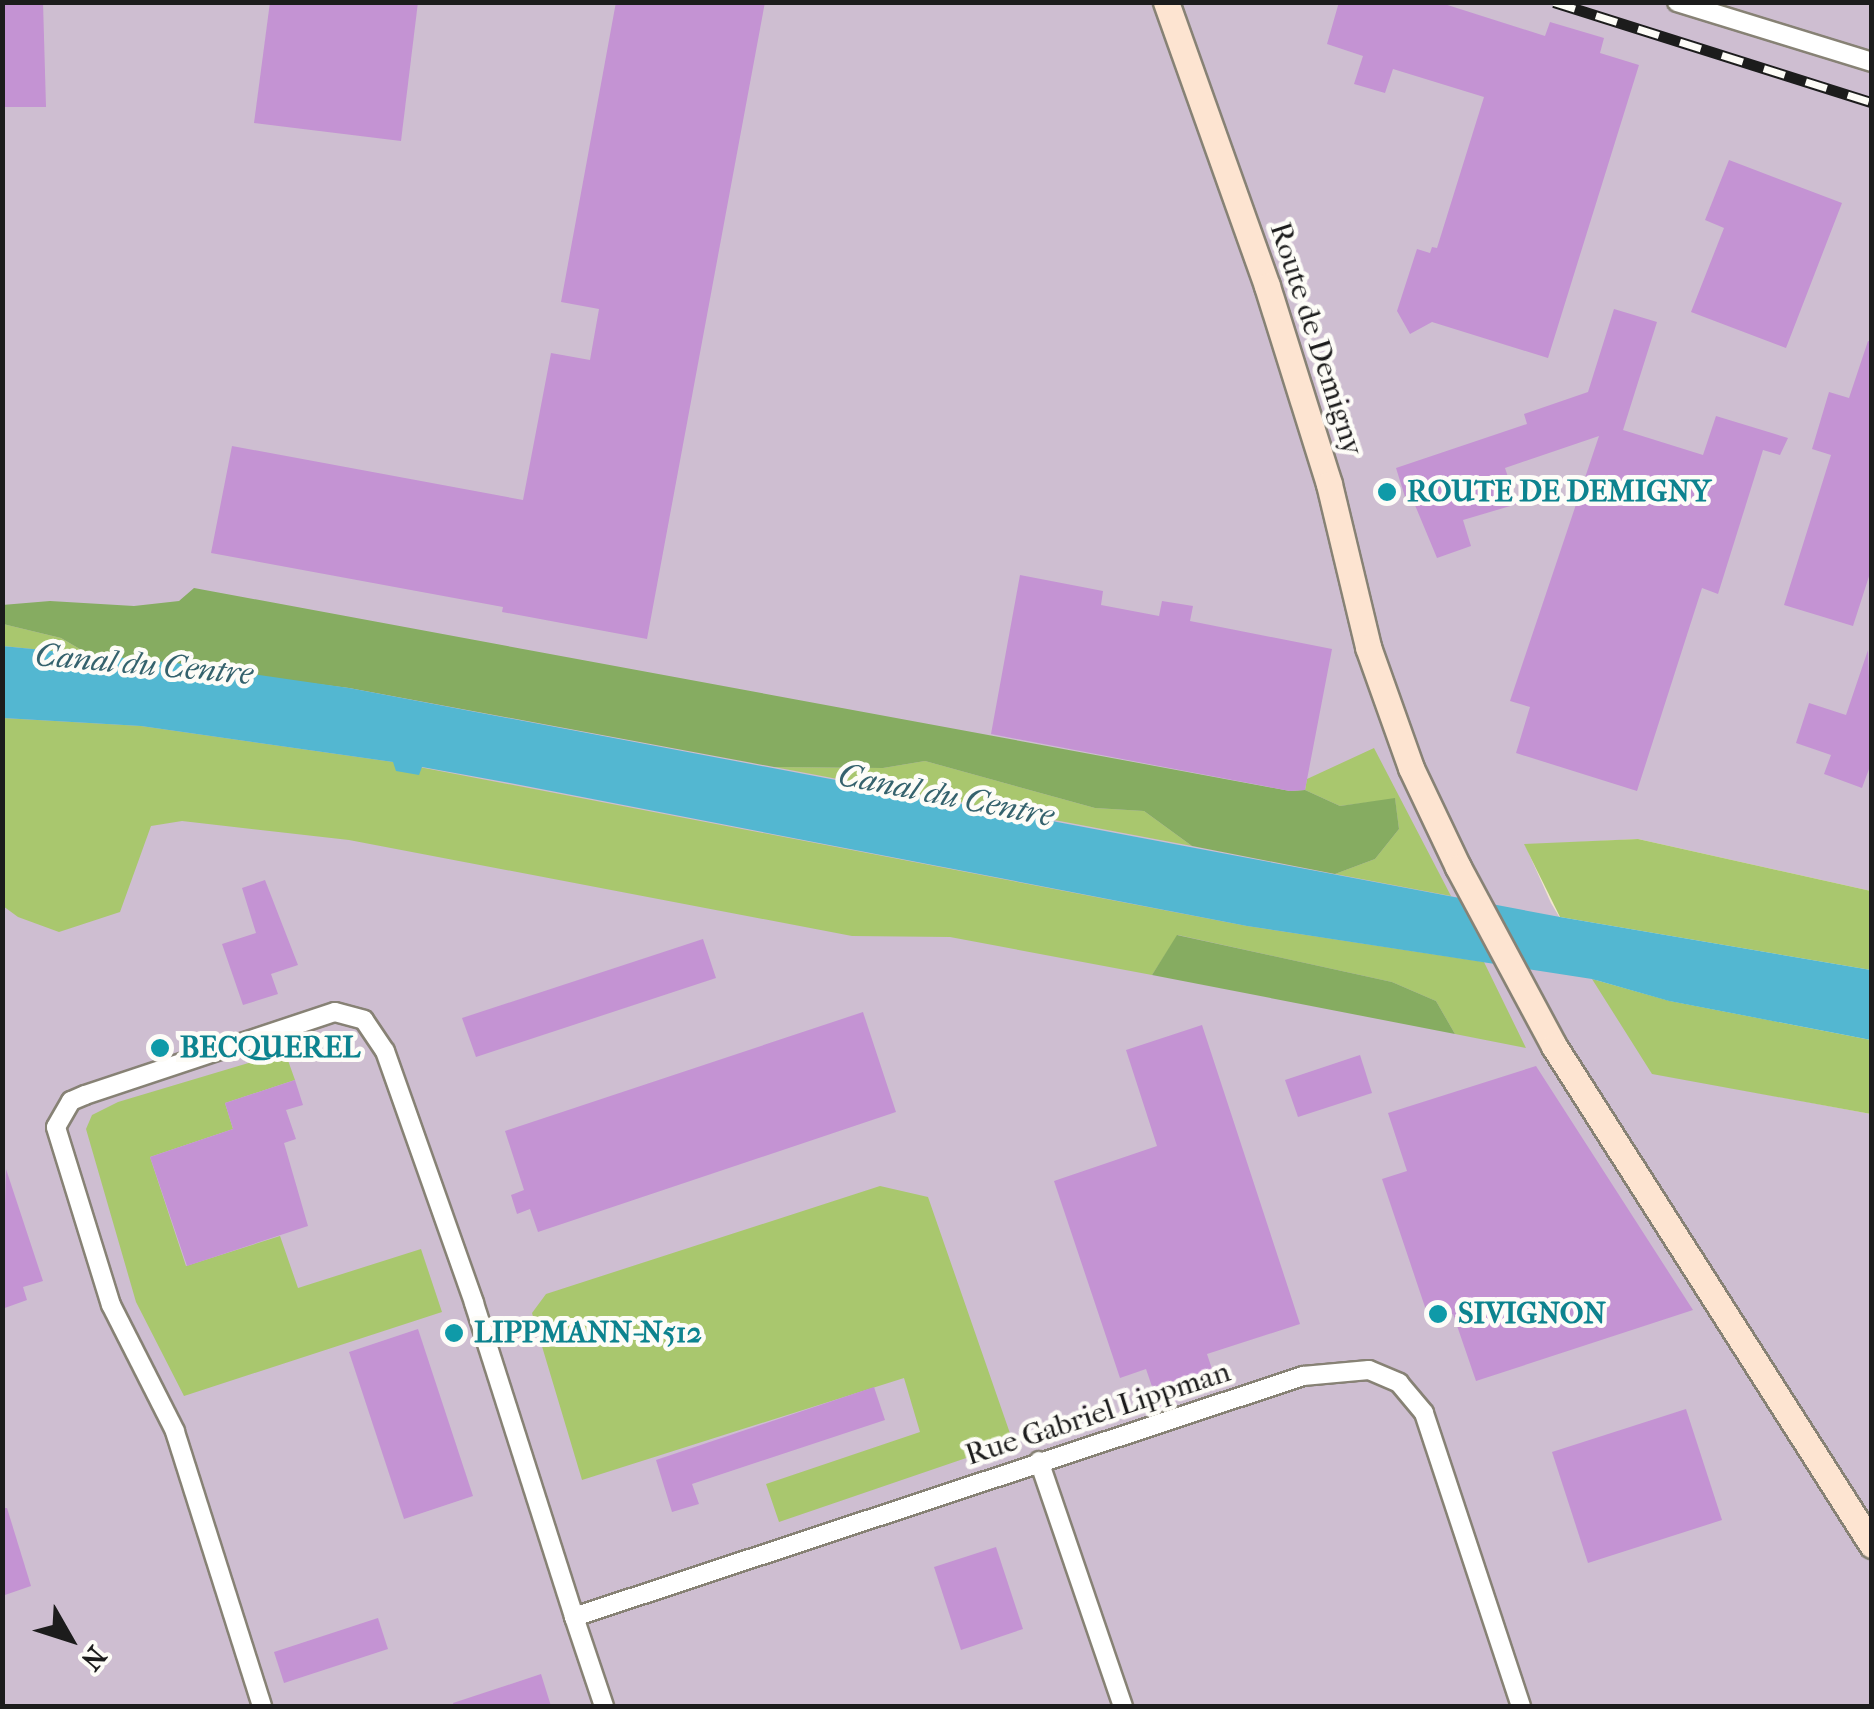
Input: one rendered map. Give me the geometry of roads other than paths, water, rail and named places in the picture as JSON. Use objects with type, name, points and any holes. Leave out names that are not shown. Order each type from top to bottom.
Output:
[{"type":"main road","name":"Route de Demigny","points":[[1166,2],[1267,286],[1328,484],[1368,647],[1411,768],[1537,1016],[1872,1545]]},
{"type":"street","points":[[1677,2],[1872,62]]},
{"type":"street","points":[[262,1706],[175,1431],[111,1305],[56,1140],[56,1127],[71,1101],[85,1094],[335,1012],[364,1020],[385,1051],[474,1303],[604,1706]]},
{"type":"street","name":"Rue Gabriel Lippman","points":[[574,1617],[1304,1376],[1368,1370],[1399,1382],[1424,1413],[1522,1706]]},
{"type":"street","points":[[1040,1461],[1123,1706]]},
{"type":"water","name":"Canal du Centre","points":[[2,646],[176,663],[349,688],[1560,917],[1871,970],[1871,1040],[1669,1001],[1592,979],[1247,926],[510,783],[422,767],[419,775],[396,771],[393,762],[141,726],[3,718]]},
{"type":"railway","points":[[1554,2],[1872,102]]},
{"type":"place","name":"ROUTE DE DEMIGNY","points":[[1387,492]]},
{"type":"place","name":"BECQUEREL","points":[[160,1048]]},
{"type":"place","name":"SIVIGNON","points":[[1438,1314]]},
{"type":"place","name":"LIPPMANN-N512","points":[[454,1333]]}]
